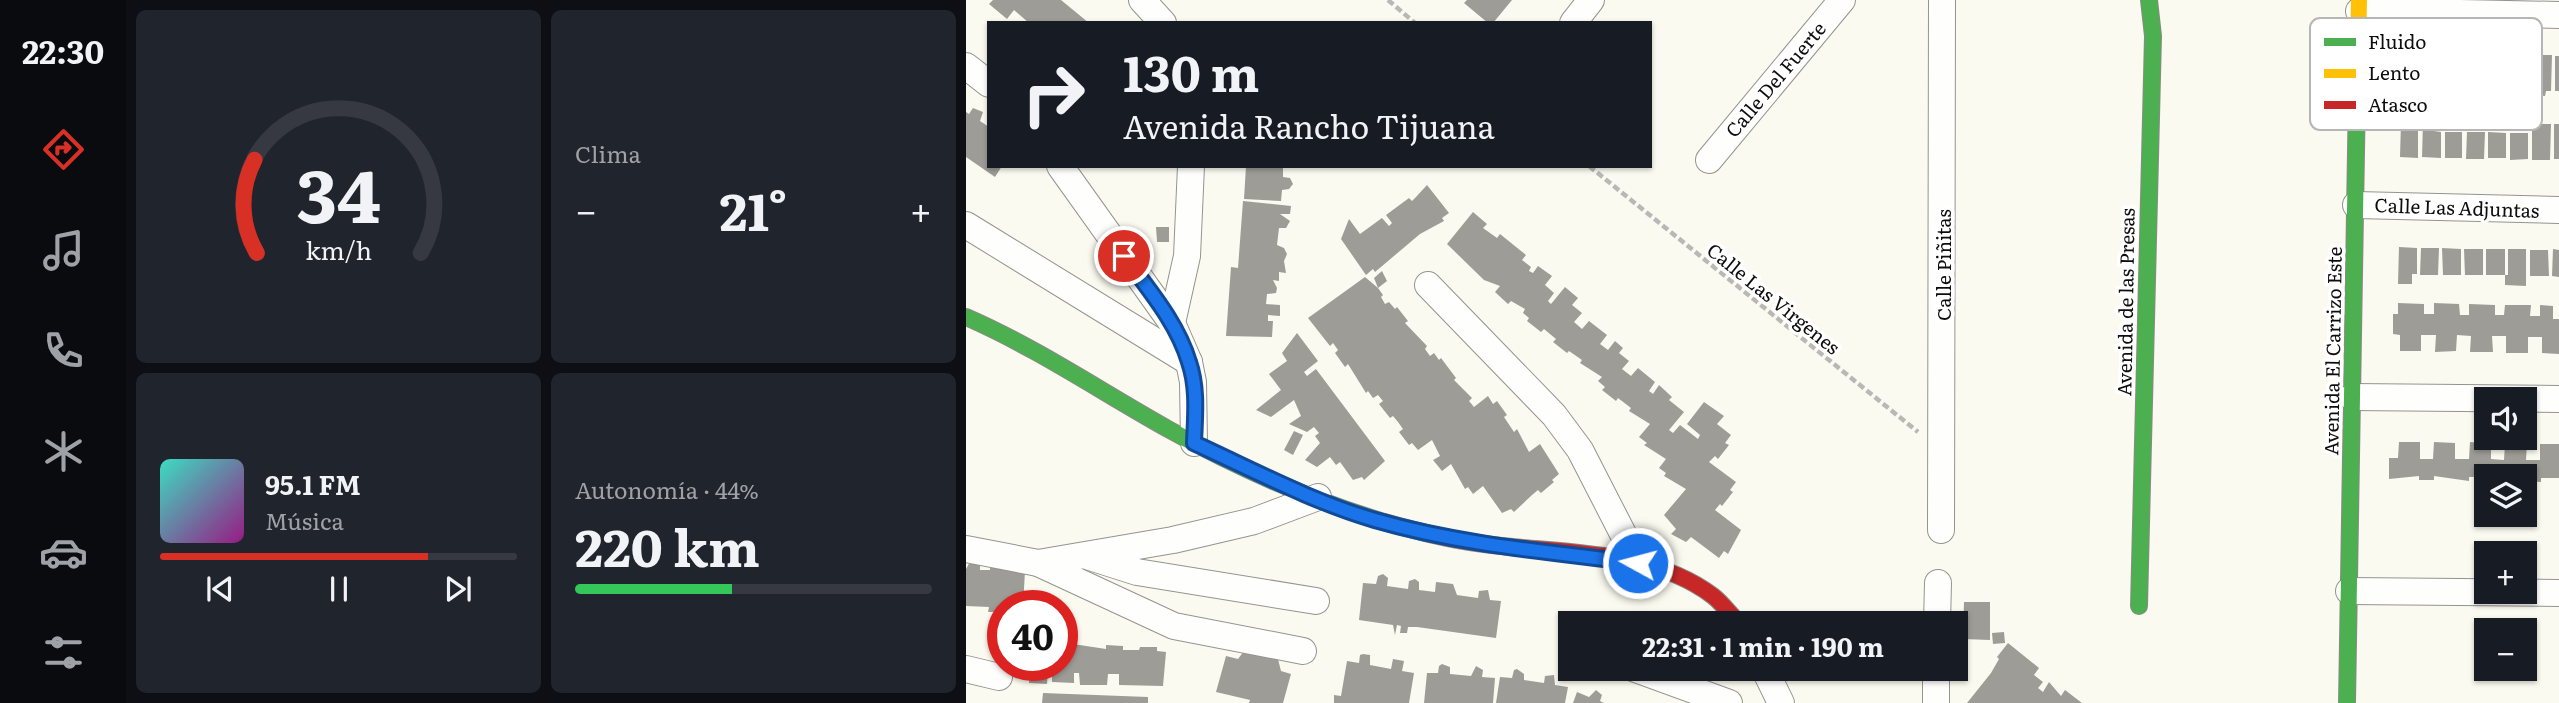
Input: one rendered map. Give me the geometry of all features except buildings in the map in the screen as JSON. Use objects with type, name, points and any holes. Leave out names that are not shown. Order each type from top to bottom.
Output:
[{"type":"street","points":[[1142,0],[1161,21]]},
{"type":"street","points":[[1575,21],[1591,0]]},
{"type":"street","name":"Calle Del Fuerte","points":[[1709,160],[1800,46],[1842,0]]},
{"type":"street","name":"Calle Piñitas","points":[[1941,530],[1942,0]]},
{"type":"street","name":"Avenida de las Presas","points":[[2139,606],[2153,36],[2148,0]]},
{"type":"street","points":[[2359,6],[2559,15]]},
{"type":"street","points":[[966,66],[987,82]]},
{"type":"street","name":"Avenida El Carrizo Este","points":[[2347,703],[2357,130]]},
{"type":"street","points":[[1061,168],[1172,323],[1189,362],[1195,400],[1194,443]]},
{"type":"street","points":[[1172,323],[1187,256],[1191,168]]},
{"type":"street","name":"Calle Las Adjuntas","points":[[2356,205],[2559,210]]},
{"type":"street","points":[[966,225],[1189,362]]},
{"type":"street","points":[[1428,285],[1560,424],[1580,450],[1638,563]]},
{"type":"street","points":[[966,317],[1006,334],[1194,443],[1373,519],[1449,538],[1638,563],[1688,580],[1730,611]]},
{"type":"street","points":[[2352,397],[2559,399]]},
{"type":"street","points":[[1038,563],[1254,521],[1318,497]]},
{"type":"street","points":[[966,549],[1038,563],[1174,626],[1303,651]]},
{"type":"street","points":[[1085,555],[1137,572],[1316,601]]},
{"type":"street","points":[[1937,611],[1938,583]]},
{"type":"street","points":[[2349,591],[2559,593]]},
{"type":"street","points":[[966,669],[987,674]]},
{"type":"street","points":[[1669,681],[1729,703]]},
{"type":"street","points":[[1770,681],[1781,703]]},
{"type":"street","points":[[1936,681],[1936,703]]},
{"type":"path","points":[[1388,0],[1413,21]]},
{"type":"path","name":"Calle Las Virgenes","points":[[1591,168],[1942,451]]},
{"type":"traffic: fast","points":[[2139,606],[2153,36],[2149,0]]},
{"type":"traffic: fast","points":[[2347,703],[2356,130]]},
{"type":"traffic: fast","points":[[966,317],[1043,356],[1220,456],[1273,481],[1384,522]]},
{"type":"traffic: slow","points":[[2359,0],[2359,18]]},
{"type":"traffic: jam","points":[[1384,522],[1484,544],[1632,561],[1688,580],[1713,596],[1728,611]]},
{"type":"route","points":[[1124,256],[1172,323],[1189,362],[1195,400],[1194,443],[1279,482],[1373,519],[1449,538],[1638,563]]}]
